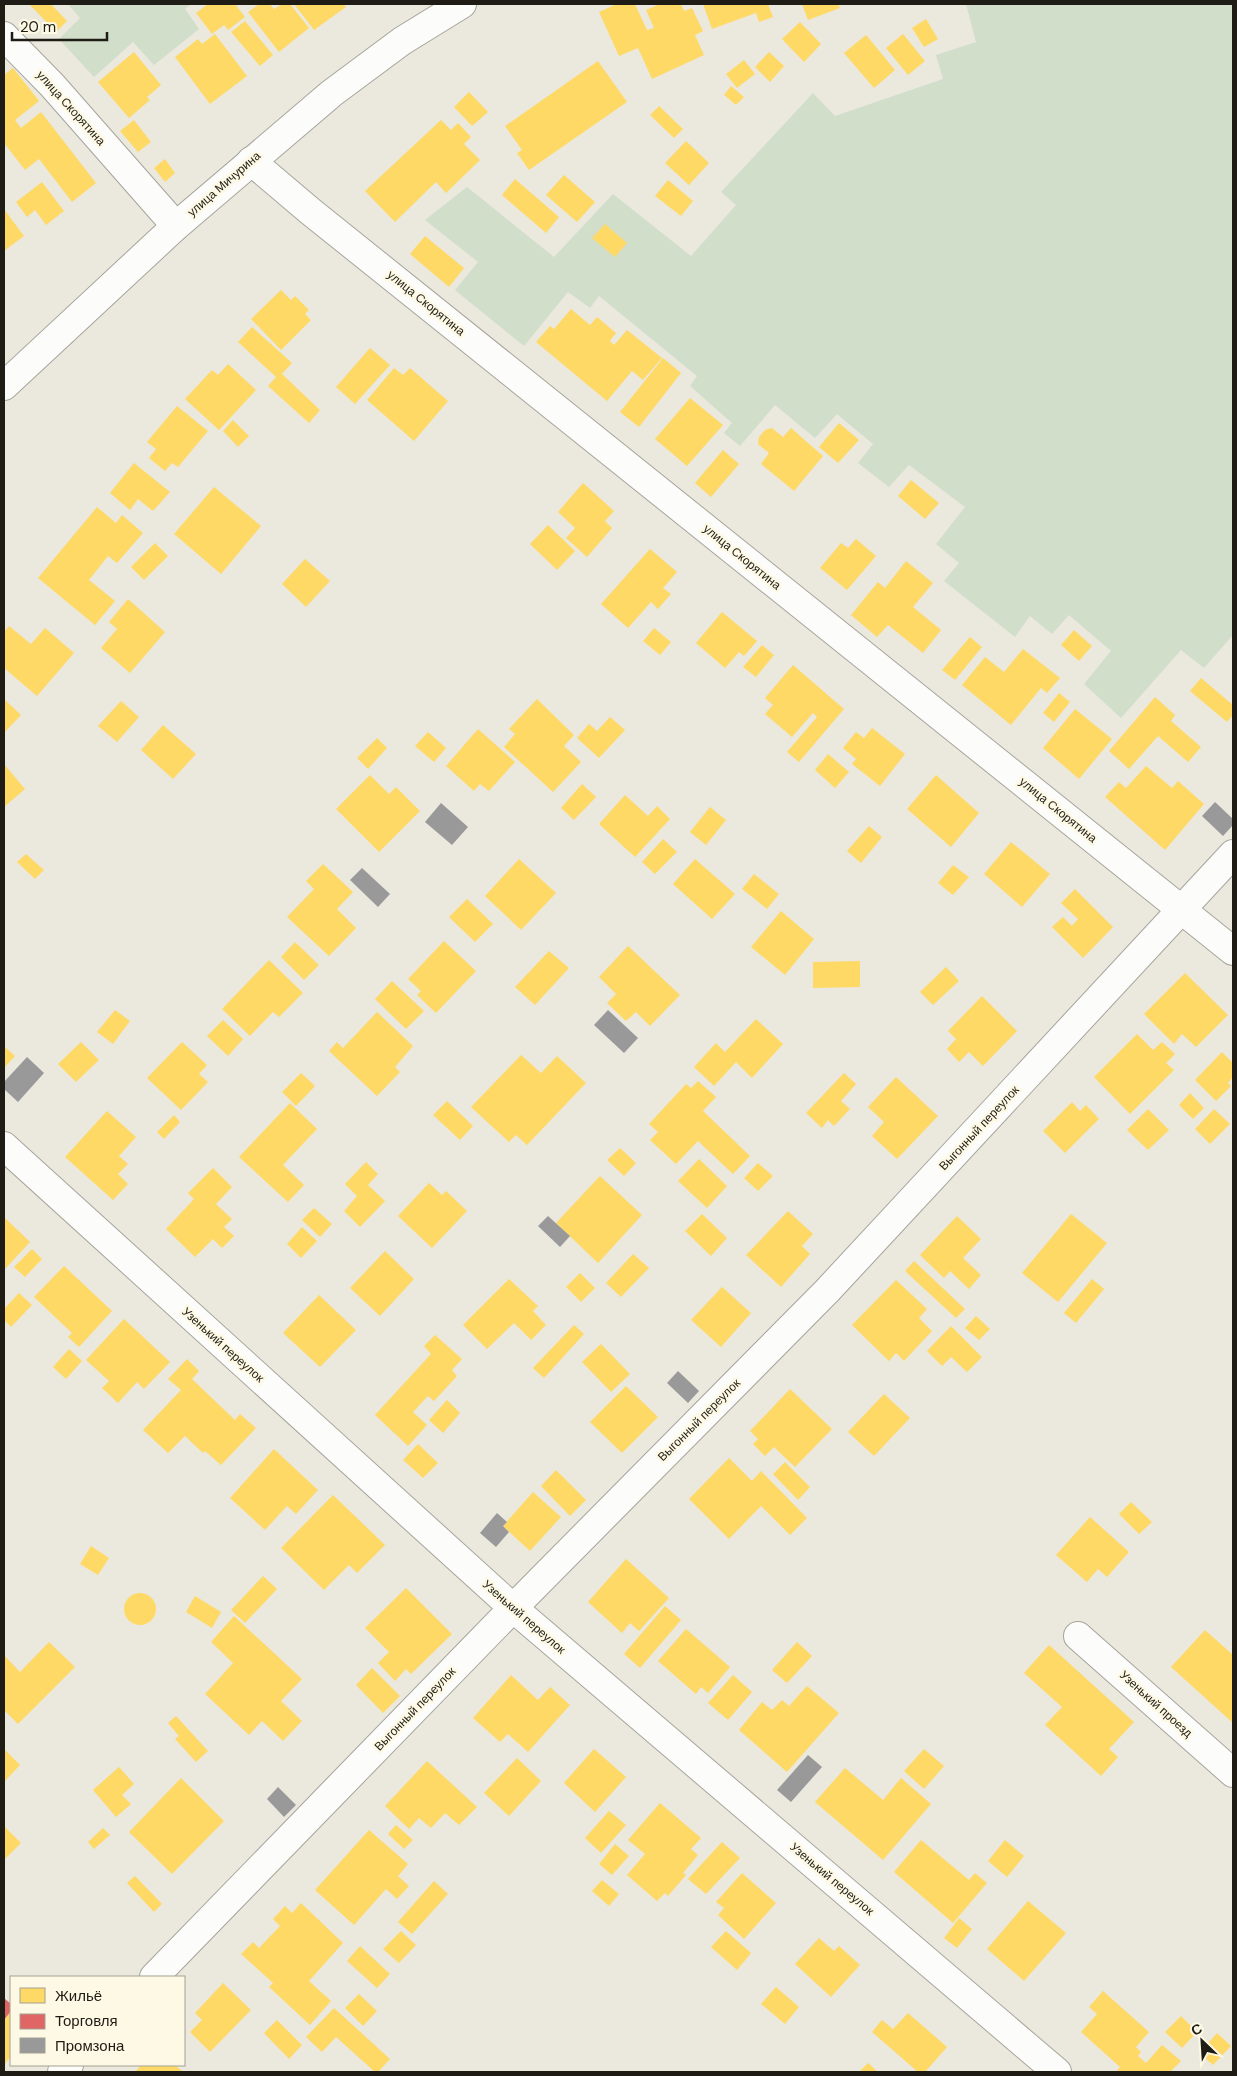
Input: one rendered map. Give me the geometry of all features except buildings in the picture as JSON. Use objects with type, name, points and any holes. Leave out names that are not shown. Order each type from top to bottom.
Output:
[{"type":"street","name":"улица Мичурина","points":[[4,386],[176,226],[251,160],[332,93],[402,41],[462,4]]},
{"type":"street","name":"улица Скорятина","points":[[4,36],[52,85],[176,226]]},
{"type":"street","name":"улица Скорятина","points":[[251,160],[318,217],[1233,951]]},
{"type":"street","name":"Выгонный переулок","points":[[155,1976],[513,1608],[827,1291],[1233,854]]},
{"type":"street","name":"Узенький переулок","points":[[4,1146],[513,1608],[1057,2072]]},
{"type":"street","name":"Узенький проезд","points":[[1078,1636],[1233,1773]]},
{"type":"green space","points":[[68,4],[191,4],[185,9],[199,29],[154,65],[133,42],[94,77],[59,39],[80,18]]},
{"type":"green space","points":[[966,4],[1233,4],[1233,635],[1204,668],[1181,650],[1121,718],[1084,684],[1111,651],[1069,615],[1052,634],[1030,616],[1015,637],[944,581],[959,563],[936,544],[965,507],[909,465],[889,487],[858,463],[873,444],[837,414],[815,438],[775,405],[740,446],[724,433],[732,423],[690,386],[697,376],[599,296],[590,308],[568,292],[524,346],[455,290],[478,262],[425,220],[467,187],[554,257],[613,194],[691,256],[736,205],[721,192],[813,93],[835,116],[943,79],[936,55],[976,42]]}]
